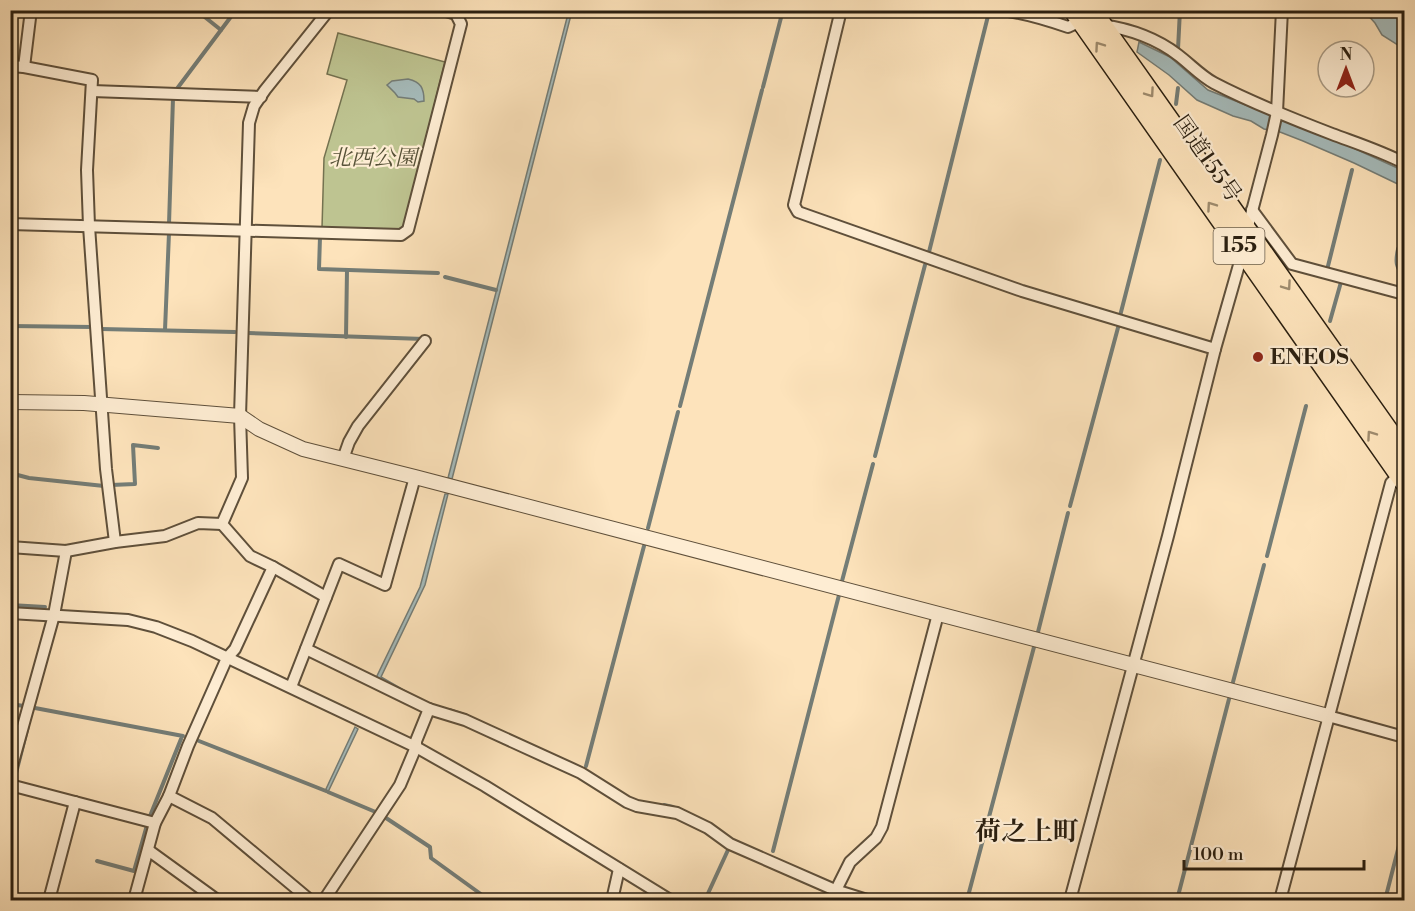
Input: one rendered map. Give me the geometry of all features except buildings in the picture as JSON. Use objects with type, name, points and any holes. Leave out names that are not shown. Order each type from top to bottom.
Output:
[{"type":"highway","name":"国道155号","points":[[1087,17],[1246,230],[1404,452]]},
{"type":"highway","name":"国道155号","points":[[1087,17],[1243,251],[1403,476]]},
{"type":"street","points":[[24,67],[31,10]]},
{"type":"street","points":[[222,524],[242,478],[240,416],[249,123],[254,106],[328,10]]},
{"type":"street","points":[[10,224],[401,235],[408,230],[461,24],[456,14],[443,10]]},
{"type":"street","points":[[841,10],[794,205],[798,212],[1022,291],[1215,349]]},
{"type":"street","points":[[999,10],[1018,12],[1068,27],[1087,17],[1151,38],[1175,53],[1212,82],[1277,112],[1404,163]]},
{"type":"street","points":[[1246,230],[1277,112],[1282,10]]},
{"type":"street","points":[[10,66],[92,80],[87,170],[89,226],[106,469],[115,542]]},
{"type":"street","points":[[92,91],[261,97]]},
{"type":"street","points":[[1252,210],[1292,264],[1404,294]]},
{"type":"street","points":[[1070,900],[1215,349],[1243,251]]},
{"type":"street","points":[[343,459],[358,426],[425,341]]},
{"type":"street","points":[[10,402],[101,405],[240,416],[259,429],[303,449],[1404,737]]},
{"type":"street","points":[[1280,900],[1391,483],[1403,476]]},
{"type":"street","points":[[291,687],[339,564],[385,585],[415,477]]},
{"type":"street","points":[[10,547],[66,551],[165,536],[198,523],[222,524],[250,556],[326,597]]},
{"type":"street","points":[[10,773],[54,615],[66,551]]},
{"type":"street","points":[[134,900],[155,823],[169,796],[188,746],[227,658],[235,649],[273,567]]},
{"type":"street","points":[[10,612],[128,620],[192,640],[416,747],[485,786],[670,900]]},
{"type":"street","points":[[833,895],[850,862],[876,838],[882,827],[938,614]]},
{"type":"street","points":[[306,649],[429,710],[458,717],[581,773],[627,802],[677,813],[708,828],[730,844],[833,895],[867,900]]},
{"type":"street","points":[[324,900],[400,784],[429,710]]},
{"type":"street","points":[[10,785],[155,823]]},
{"type":"street","points":[[169,796],[212,818],[310,900]]},
{"type":"street","points":[[49,900],[75,802]]},
{"type":"street","points":[[148,850],[217,900]]},
{"type":"street","points":[[612,900],[619,869]]},
{"type":"green space","name":"北西公園","points":[[338,33],[445,62],[404,226],[398,230],[322,228],[324,158],[347,80],[327,74]]},
{"type":"shaded area","points":[[569,10],[572,11],[452,479],[448,478]]},
{"type":"shaded area","points":[[1364,11],[1404,11],[1404,49],[1382,35]]},
{"type":"shaded area","points":[[1139,42],[1170,57],[1208,90],[1349,146],[1404,171],[1404,187],[1303,141],[1280,132],[1264,129],[1251,121],[1233,116],[1197,100],[1169,75],[1137,52]]},
{"type":"shaded area","points":[[408,79],[421,86],[424,101],[418,102],[414,99],[398,97],[387,85],[392,81]]},
{"type":"shaded area","points":[[1404,244],[1404,277],[1395,261],[1397,248]]},
{"type":"shaded area","points":[[445,494],[448,494],[425,585],[381,677],[419,699],[376,678],[420,587]]},
{"type":"shaded area","points":[[355,727],[358,729],[328,792],[326,789]]},
{"type":"waterway","points":[[196,10],[221,30]]},
{"type":"waterway","points":[[176,90],[236,10]]},
{"type":"waterway","points":[[763,87],[783,10]]},
{"type":"waterway","points":[[1178,49],[1180,10]]},
{"type":"waterway","points":[[929,252],[988,16]]},
{"type":"waterway","points":[[1176,104],[1178,88]]},
{"type":"waterway","points":[[680,406],[762,90]]},
{"type":"waterway","points":[[169,224],[173,98]]},
{"type":"waterway","points":[[1120,316],[1160,160]]},
{"type":"waterway","points":[[1327,270],[1352,170]]},
{"type":"waterway","points":[[165,330],[169,233]]},
{"type":"waterway","points":[[320,237],[319,269],[438,273]]},
{"type":"waterway","points":[[875,456],[925,265]]},
{"type":"waterway","points":[[346,337],[347,270]]},
{"type":"waterway","points":[[445,277],[496,290]]},
{"type":"waterway","points":[[1330,321],[1341,282],[1339,281]]},
{"type":"waterway","points":[[1070,506],[1119,324]]},
{"type":"waterway","points":[[10,326],[93,327]]},
{"type":"waterway","points":[[101,329],[235,332]]},
{"type":"waterway","points":[[248,333],[424,339]]},
{"type":"waterway","points":[[1267,556],[1306,406]]},
{"type":"waterway","points":[[648,528],[678,412]]},
{"type":"waterway","points":[[111,485],[135,484],[133,445],[158,448]]},
{"type":"waterway","points":[[842,581],[873,464]]},
{"type":"waterway","points":[[10,473],[29,478],[104,486]]},
{"type":"waterway","points":[[1038,632],[1068,513]]},
{"type":"waterway","points":[[586,766],[644,546]]},
{"type":"waterway","points":[[1233,682],[1264,565]]},
{"type":"waterway","points":[[773,851],[839,595]]},
{"type":"waterway","points":[[10,605],[45,607]]},
{"type":"waterway","points":[[967,900],[1034,647]]},
{"type":"waterway","points":[[1177,900],[1229,699]]},
{"type":"waterway","points":[[10,704],[24,706]]},
{"type":"waterway","points":[[35,708],[183,736]]},
{"type":"waterway","points":[[449,710],[467,716]]},
{"type":"waterway","points":[[14,781],[28,726]]},
{"type":"waterway","points":[[150,816],[181,739]]},
{"type":"waterway","points":[[199,741],[326,791]]},
{"type":"waterway","points":[[328,792],[378,813]]},
{"type":"waterway","points":[[664,805],[673,807]]},
{"type":"waterway","points":[[386,818],[430,847],[431,858],[489,900]]},
{"type":"waterway","points":[[97,861],[134,871],[147,825]]},
{"type":"waterway","points":[[1385,900],[1404,826]]},
{"type":"waterway","points":[[705,900],[728,850]]},
{"type":"waterway","points":[[870,896],[889,900]]},
{"type":"place","name":"ENEOS","points":[[1258,357]]},
{"type":"district","name":"荷之上町","points":[[1027,832]]}]
